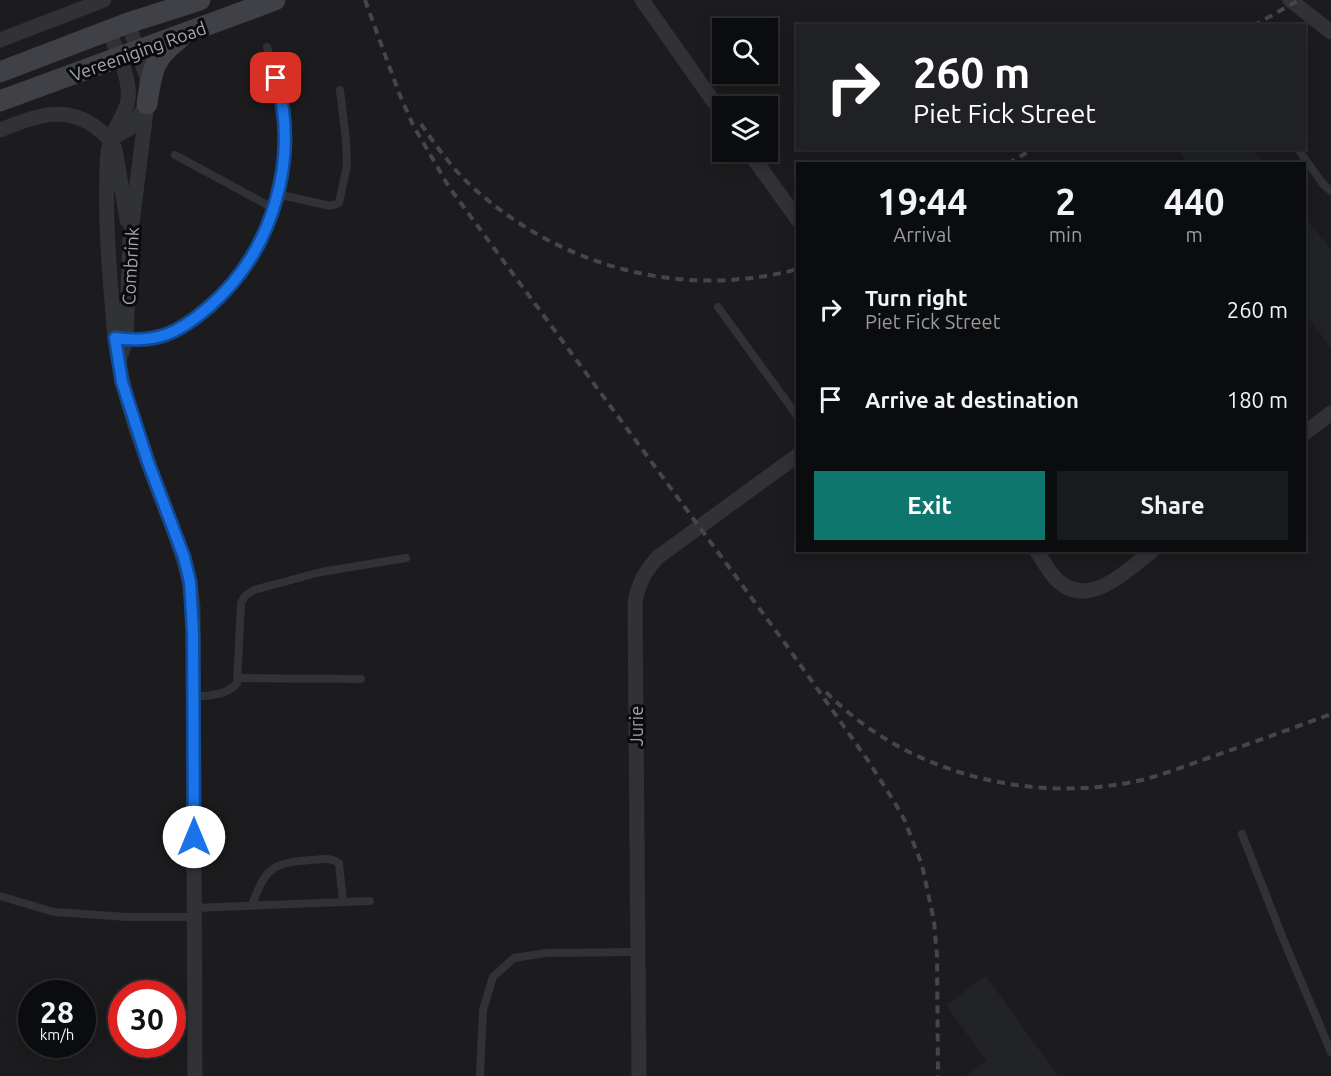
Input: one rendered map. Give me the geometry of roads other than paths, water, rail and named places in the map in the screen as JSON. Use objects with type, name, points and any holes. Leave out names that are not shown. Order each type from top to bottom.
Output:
[{"type":"main road","name":"Vereeniging Road","points":[[0,72],[118,27],[200,0]]},
{"type":"main road","name":"Vereeniging Road","points":[[0,101],[275,0]]},
{"type":"main road","points":[[147,104],[158,58],[167,47],[186,33]]},
{"type":"street","points":[[0,40],[104,0]]},
{"type":"street","points":[[642,0],[712,100]]},
{"type":"street","points":[[1290,0],[1331,32]]},
{"type":"street","points":[[118,27],[128,54],[128,102],[111,139],[107,170],[107,206],[121,339],[119,361],[122,382],[148,462],[184,557],[190,582],[194,697],[195,1076]]},
{"type":"street","name":"Combrink","points":[[121,339],[130,238],[147,104],[147,78],[128,54]]},
{"type":"street","points":[[111,139],[130,128],[147,104]]},
{"type":"street","points":[[0,130],[50,113],[68,114],[87,121],[111,139],[118,159],[130,238]]},
{"type":"street","points":[[756,162],[796,217]]},
{"type":"street","points":[[107,206],[124,204]]},
{"type":"street","points":[[1306,432],[1331,413]]},
{"type":"street","name":"Jurie","points":[[639,1076],[635,603],[637,591],[641,578],[658,557],[796,456]]},
{"type":"street","points":[[1037,552],[1056,578],[1066,586],[1087,591],[1109,584],[1150,552]]},
{"type":"lane","points":[[121,339],[156,339],[171,333],[204,311],[227,291],[258,248],[268,225],[281,180],[286,138],[281,93],[267,47]]},
{"type":"lane","points":[[277,194],[330,206],[339,203],[347,165],[340,90]]},
{"type":"lane","points":[[1298,150],[1323,184],[1331,190]]},
{"type":"lane","points":[[175,155],[273,208]]},
{"type":"lane","points":[[718,307],[796,414]]},
{"type":"lane","points":[[194,697],[232,689],[237,682],[240,611],[244,596],[254,590],[299,577],[406,558]]},
{"type":"lane","points":[[237,678],[361,679]]},
{"type":"lane","points":[[1242,834],[1331,1052]]},
{"type":"lane","points":[[252,905],[260,882],[272,868],[288,862],[332,858],[339,863],[343,902]]},
{"type":"lane","points":[[0,896],[54,912],[128,917],[252,905],[370,901]]},
{"type":"lane","points":[[480,1076],[483,1010],[493,977],[514,958],[546,953],[638,952]]},
{"type":"railway","points":[[365,0],[413,125],[449,187],[787,646],[869,762],[905,821],[922,865],[934,921],[937,956],[938,1076]]},
{"type":"railway","points":[[1257,24],[1299,0]]},
{"type":"railway","points":[[421,124],[466,181],[501,210],[538,235],[578,254],[620,268],[664,277],[708,281],[753,278],[796,269]]},
{"type":"railway","points":[[1011,162],[1031,150]]},
{"type":"railway","points":[[826,692],[858,720],[894,744],[932,762],[973,776],[1015,785],[1057,788],[1100,787],[1142,780],[1331,714]]}]
